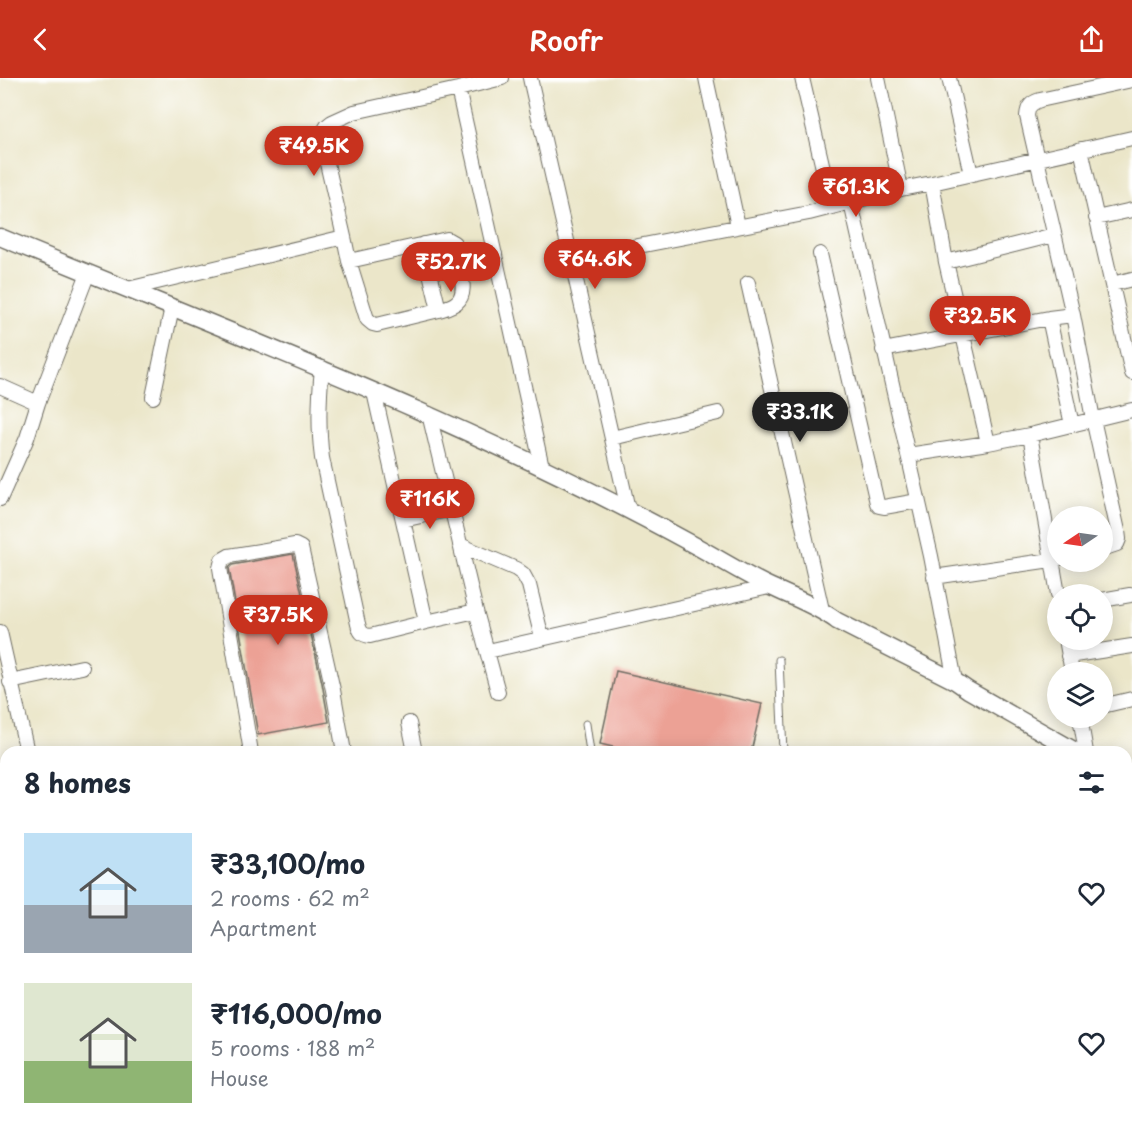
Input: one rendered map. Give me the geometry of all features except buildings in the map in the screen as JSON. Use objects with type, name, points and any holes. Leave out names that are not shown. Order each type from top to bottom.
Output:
[{"type":"street","points":[[349,261],[451,240],[460,264],[463,289],[461,298],[455,304],[439,310],[377,325],[367,318],[349,261],[323,146],[323,133],[332,122],[354,112],[458,90],[502,78]]},
{"type":"street","points":[[530,78],[628,509]]},
{"type":"street","points":[[706,78],[738,226]]},
{"type":"street","points":[[802,78],[832,207]]},
{"type":"street","points":[[878,78],[901,189]]},
{"type":"street","points":[[949,78],[971,174]]},
{"type":"street","points":[[1112,506],[1028,109],[1030,104],[1040,100],[1132,80]]},
{"type":"street","points":[[458,90],[542,467]]},
{"type":"street","points":[[572,259],[851,203],[901,189],[1132,138]]},
{"type":"street","points":[[1081,149],[1112,284],[1129,346],[1132,373]]},
{"type":"street","points":[[932,183],[946,262],[988,443]]},
{"type":"street","points":[[851,203],[931,556],[955,681]]},
{"type":"street","points":[[1096,218],[1132,210]]},
{"type":"street","points":[[946,262],[1054,235]]},
{"type":"street","points":[[128,289],[344,237]]},
{"type":"street","points":[[2,242],[88,273],[322,368],[429,414],[542,467],[628,509],[770,586],[822,610],[837,621],[955,681],[1063,746]]},
{"type":"street","points":[[423,244],[439,310]]},
{"type":"street","points":[[460,264],[495,254]]},
{"type":"street","points":[[820,254],[877,503],[884,507],[918,501]]},
{"type":"street","points":[[0,499],[27,438],[38,403],[88,273]]},
{"type":"street","points":[[1112,284],[1132,279]]},
{"type":"street","points":[[748,283],[822,610]]},
{"type":"street","points":[[153,397],[172,307]]},
{"type":"street","points":[[883,350],[1073,315]]},
{"type":"street","points":[[1049,318],[1072,424]]},
{"type":"street","points":[[322,368],[319,414],[322,458],[352,601],[361,632],[370,636],[476,611]]},
{"type":"street","points":[[0,386],[38,403]]},
{"type":"street","points":[[374,392],[426,622]]},
{"type":"street","points":[[908,456],[1030,435],[1132,410]]},
{"type":"street","points":[[612,438],[718,412]]},
{"type":"street","points":[[429,414],[476,611],[498,692]]},
{"type":"street","points":[[1030,435],[1047,524]]},
{"type":"street","points":[[403,520],[452,509]]},
{"type":"street","points":[[1113,509],[1119,539],[1113,546]]},
{"type":"street","points":[[250,746],[220,568],[222,560],[229,556],[295,545],[301,548],[333,690],[341,746]]},
{"type":"street","points":[[460,545],[523,574],[529,585],[542,638]]},
{"type":"street","points":[[934,577],[1047,561]]},
{"type":"street","points":[[488,651],[770,586]]},
{"type":"street","points":[[1113,598],[1130,595]]},
{"type":"street","points":[[0,632],[26,746]]},
{"type":"street","points":[[1068,656],[1132,646]]},
{"type":"street","points":[[1067,650],[1070,662]]},
{"type":"street","points":[[10,682],[82,667]]},
{"type":"street","points":[[1113,705],[1131,703]]},
{"type":"street","points":[[409,723],[414,746]]},
{"type":"street","points":[[1082,728],[1085,746]]},
{"type":"lane","points":[[779,660],[783,746]]},
{"type":"lane","points":[[586,724],[589,746]]}]
